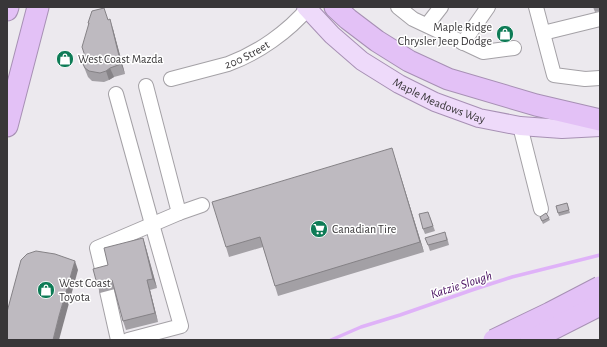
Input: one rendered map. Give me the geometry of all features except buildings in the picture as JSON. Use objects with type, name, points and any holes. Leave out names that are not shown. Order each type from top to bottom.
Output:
[{"type":"highway","points":[[7,126],[38,7]]},
{"type":"highway","points":[[335,7],[377,41],[409,61],[448,79],[536,105],[600,120]]},
{"type":"highway","points":[[494,340],[600,287]]},
{"type":"highway","points":[[531,340],[600,305]]},
{"type":"main road","name":"Maple Meadows Way","points":[[308,8],[332,35],[362,61],[399,84],[435,102],[479,118],[520,126],[562,129],[600,127]]},
{"type":"street","points":[[398,7],[414,19],[483,52],[514,48]]},
{"type":"street","points":[[427,25],[441,7]]},
{"type":"street","points":[[463,43],[488,7]]},
{"type":"street","points":[[536,7],[554,75],[585,79],[600,78]]},
{"type":"street","name":"200 Street","points":[[171,79],[236,61],[272,40],[284,31],[308,8]]},
{"type":"street","points":[[543,33],[600,19]]},
{"type":"street","points":[[146,86],[180,213]]},
{"type":"street","points":[[116,94],[181,326],[128,340]]},
{"type":"street","points":[[520,126],[540,209]]},
{"type":"street","points":[[104,277],[97,248],[152,224],[202,206]]},
{"type":"street","points":[[107,291],[118,340]]},
{"type":"street","points":[[487,340],[508,332],[536,340]]},
{"type":"waterway","name":"Katzie Slough","points":[[331,340],[361,327],[512,277],[600,255]]},
{"type":"place","name":"Maple Ridge Chrysler Jeep Dodge","points":[[505,34]]},
{"type":"place","name":"West Coast Mazda","points":[[65,59]]},
{"type":"place","name":"Canadian Tire","points":[[319,229]]},
{"type":"place","name":"West Coast Toyota","points":[[46,290]]}]
